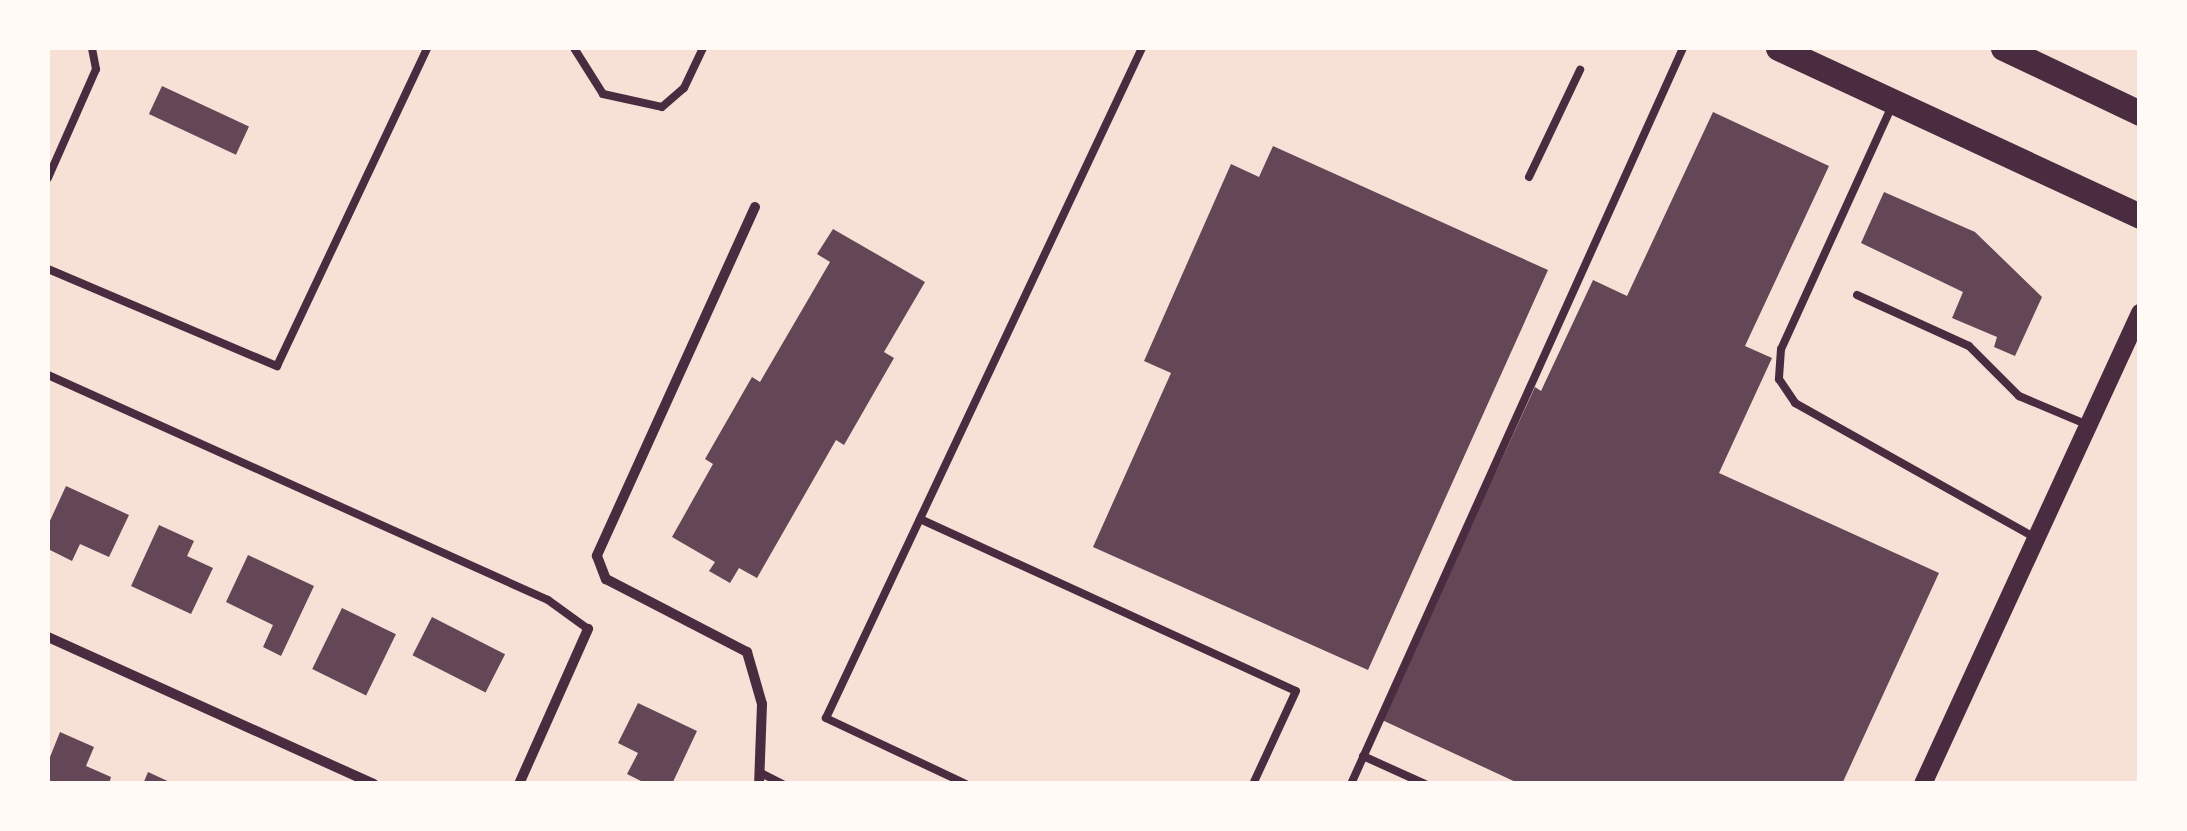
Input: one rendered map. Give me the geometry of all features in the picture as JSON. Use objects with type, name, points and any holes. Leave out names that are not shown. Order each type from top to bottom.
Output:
[{"type":"main road","points":[[1778,48],[2140,216]]},
{"type":"main road","points":[[2003,48],[2140,113]]},
{"type":"street","points":[[755,207],[597,556],[606,579],[748,652],[762,704],[761,779]]},
{"type":"street","points":[[1923,784],[2140,314]]},
{"type":"street","points":[[519,784],[588,629]]},
{"type":"street","points":[[48,637],[373,784]]},
{"type":"lane","points":[[48,178],[96,69],[92,48]]},
{"type":"lane","points":[[48,269],[277,366],[427,48]]},
{"type":"lane","points":[[574,48],[604,94],[662,107],[684,88],[703,48]]},
{"type":"lane","points":[[966,784],[826,718],[1142,48]]},
{"type":"lane","points":[[1350,784],[1683,48]]},
{"type":"lane","points":[[1529,178],[1580,70]]},
{"type":"lane","points":[[1893,102],[1781,349],[1778,379],[1795,403],[2036,538]]},
{"type":"lane","points":[[1857,294],[1970,346],[2020,396],[2088,426]]},
{"type":"lane","points":[[48,374],[548,600],[588,629]]},
{"type":"lane","points":[[920,519],[1296,691],[1253,784]]},
{"type":"lane","points":[[1363,756],[1425,784]]},
{"type":"lane","points":[[761,779],[782,784]]},
{"type":"building","points":[[162,86],[249,127],[236,155],[149,114]]},
{"type":"building","points":[[1713,112],[1829,166],[1745,346],[1772,358],[1719,473],[1939,573],[1842,784],[1520,784],[1382,720],[1535,387],[1541,391],[1593,280],[1627,296]]},
{"type":"building","points":[[1273,146],[1548,270],[1368,670],[1093,547],[1171,373],[1144,361],[1231,164],[1259,177]]},
{"type":"building","points":[[1884,192],[1975,232],[2042,297],[2015,356],[1994,347],[1997,337],[1952,318],[1963,292],[1861,243]]},
{"type":"building","points":[[833,229],[925,282],[884,352],[894,358],[844,445],[836,440],[757,578],[739,568],[730,583],[709,571],[715,562],[672,537],[713,464],[705,459],[752,377],[760,382],[830,262],[817,254]]},
{"type":"building","points":[[66,486],[129,515],[109,557],[80,544],[72,561],[48,549],[48,525]]},
{"type":"building","points":[[159,525],[194,541],[187,556],[213,568],[191,614],[131,586]]},
{"type":"building","points":[[248,555],[314,586],[281,656],[263,647],[273,625],[226,602]]},
{"type":"building","points":[[342,608],[396,634],[366,695],[312,669]]},
{"type":"building","points":[[432,617],[505,654],[486,693],[412,655]]},
{"type":"building","points":[[638,703],[697,731],[672,784],[647,784],[627,774],[638,753],[618,743]]},
{"type":"building","points":[[60,732],[94,747],[86,766],[111,777],[109,784],[48,784],[48,762]]},
{"type":"building","points":[[148,772],[174,784],[143,784]]}]
